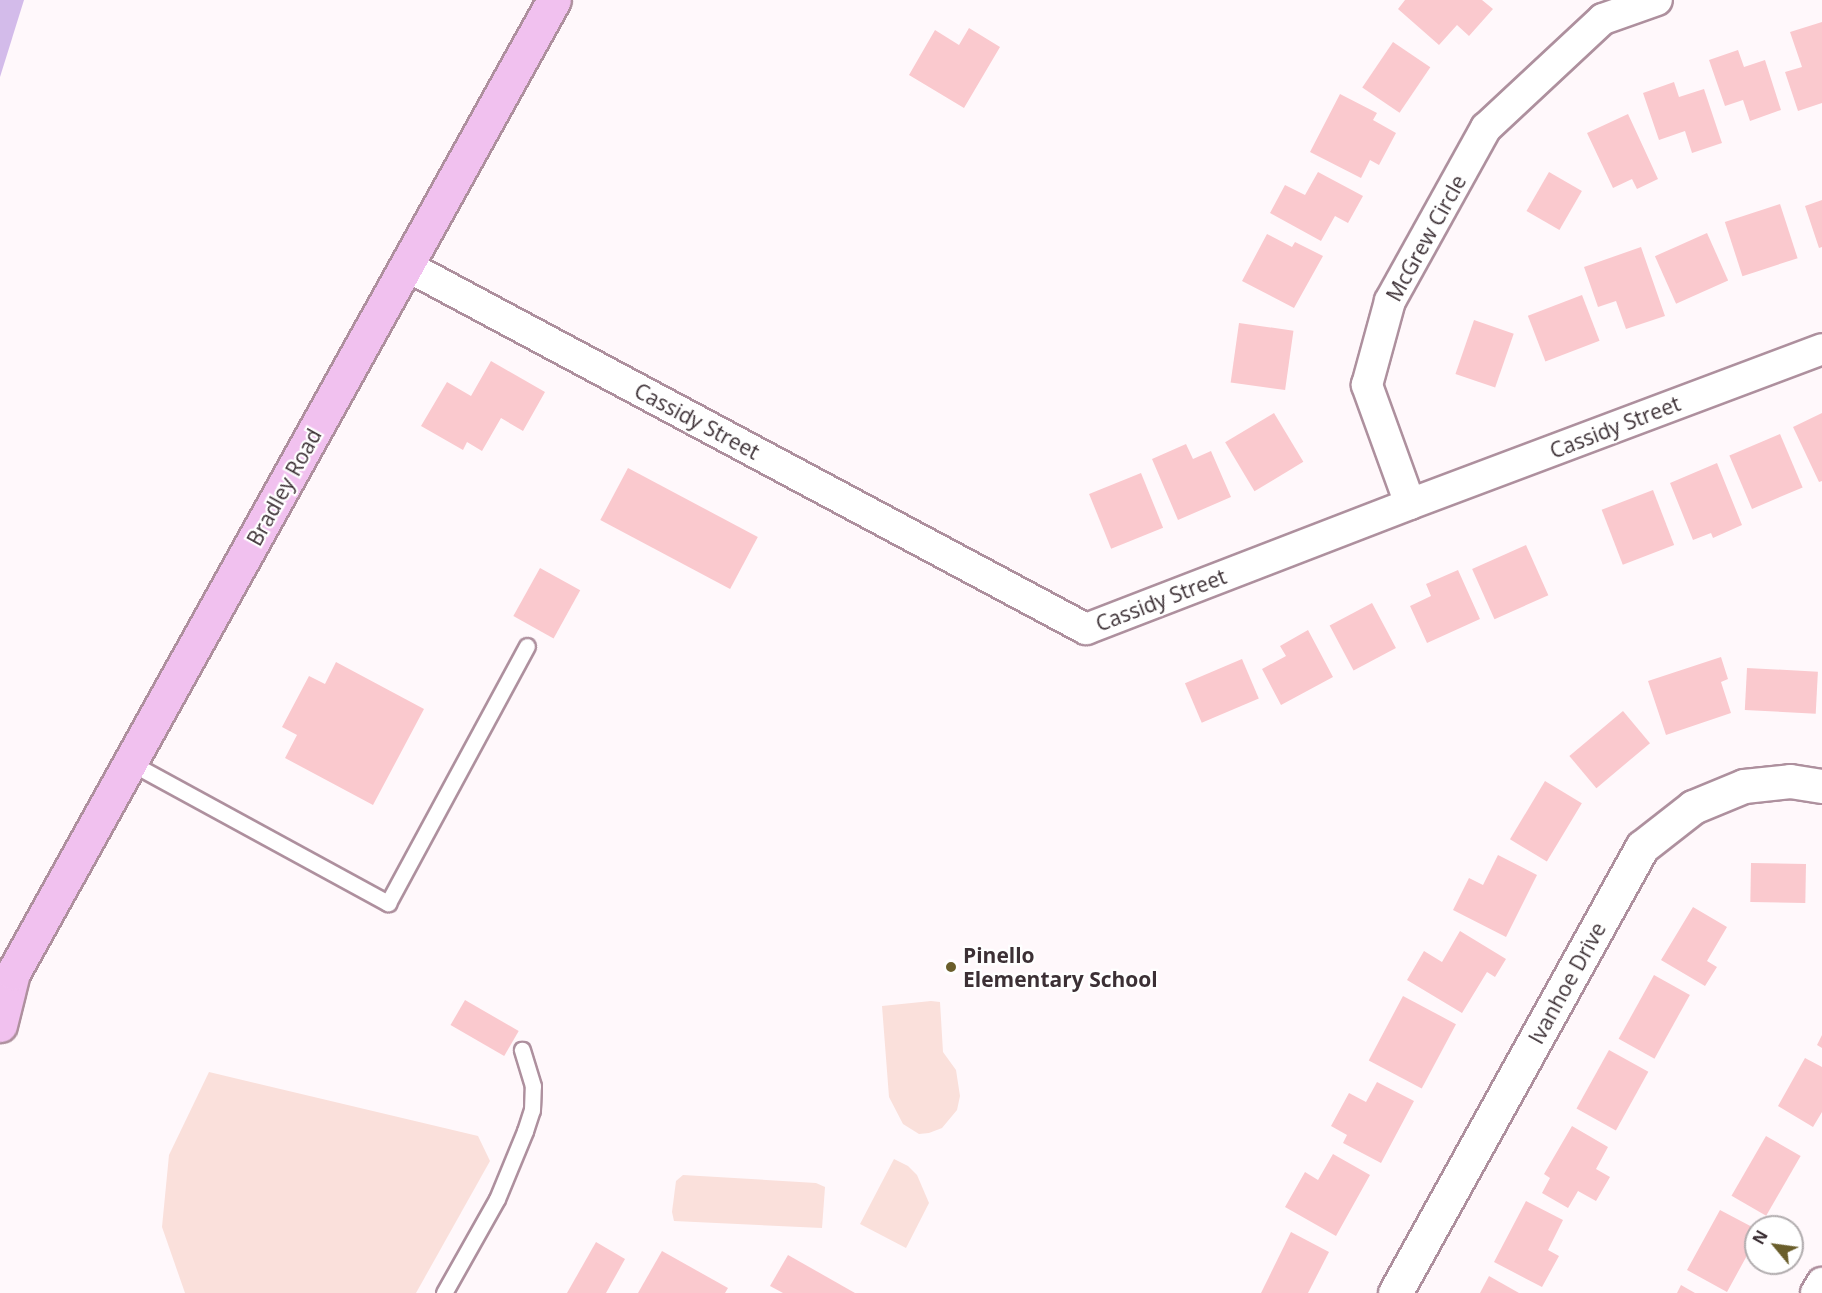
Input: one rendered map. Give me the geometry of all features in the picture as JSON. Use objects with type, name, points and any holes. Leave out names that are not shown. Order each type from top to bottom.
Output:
[{"type":"main road","name":"Bradley Road","points":[[0,1025],[7,980],[554,0]]},
{"type":"street","name":"McGrew Circle","points":[[1410,504],[1367,385],[1390,301],[1486,128],[1601,9],[1657,0]]},
{"type":"street","name":"Cassidy Street","points":[[407,266],[1086,629],[1822,349]]},
{"type":"street","name":"Ivanhoe Drive","points":[[1395,1293],[1642,848],[1693,807],[1744,786],[1790,781],[1822,786]]},
{"type":"street","points":[[1816,1293],[1822,1283]]},
{"type":"lane","points":[[130,763],[388,903],[527,646]]},
{"type":"lane","points":[[444,1293],[497,1199],[532,1110],[532,1086],[522,1050]]},
{"type":"shaded area","points":[[0,0],[24,0],[0,77]]},
{"type":"shaded area","points":[[940,1002],[943,1052],[956,1070],[960,1096],[957,1110],[942,1128],[919,1134],[903,1124],[889,1097],[882,1006]]},
{"type":"shaded area","points":[[209,1072],[478,1136],[490,1161],[416,1293],[185,1293],[162,1227],[169,1155]]},
{"type":"shaded area","points":[[894,1159],[908,1166],[917,1175],[929,1203],[906,1248],[860,1224]]},
{"type":"shaded area","points":[[683,1175],[816,1183],[825,1187],[822,1228],[674,1221],[672,1212],[676,1181]]},
{"type":"building","points":[[1405,0],[1482,0],[1493,9],[1469,36],[1457,25],[1439,45],[1398,9]]},
{"type":"building","points":[[1822,22],[1822,103],[1798,111],[1785,72],[1802,67],[1790,32]]},
{"type":"building","points":[[969,28],[1000,47],[964,108],[909,75],[935,30],[959,45]]},
{"type":"building","points":[[1393,42],[1430,67],[1400,113],[1362,88]]},
{"type":"building","points":[[1738,50],[1744,67],[1765,60],[1781,110],[1750,121],[1743,100],[1725,106],[1709,60]]},
{"type":"building","points":[[1674,82],[1679,97],[1704,89],[1722,143],[1692,153],[1685,131],[1659,140],[1643,93]]},
{"type":"building","points":[[1340,94],[1377,113],[1373,120],[1396,133],[1379,165],[1370,160],[1361,178],[1310,152]]},
{"type":"building","points":[[1628,114],[1658,179],[1637,189],[1632,179],[1613,188],[1587,133]]},
{"type":"building","points":[[1318,172],[1363,196],[1348,223],[1335,216],[1321,241],[1270,213],[1285,185],[1305,195]]},
{"type":"building","points":[[1549,172],[1582,191],[1559,230],[1526,211]]},
{"type":"building","points":[[1822,200],[1822,247],[1819,248],[1805,206]]},
{"type":"building","points":[[1780,204],[1798,258],[1742,276],[1725,222]]},
{"type":"building","points":[[1707,233],[1728,281],[1676,304],[1655,256]]},
{"type":"building","points":[[1267,234],[1292,247],[1295,242],[1323,256],[1294,308],[1242,281]]},
{"type":"building","points":[[1641,247],[1665,316],[1626,329],[1616,301],[1598,307],[1584,267]]},
{"type":"building","points":[[1582,295],[1600,341],[1545,362],[1528,316]]},
{"type":"building","points":[[1474,320],[1514,334],[1495,388],[1455,374]]},
{"type":"building","points":[[1239,323],[1293,331],[1285,390],[1231,382]]},
{"type":"building","points":[[491,361],[545,392],[523,431],[501,418],[482,451],[467,442],[463,450],[421,426],[447,382],[471,396]]},
{"type":"building","points":[[1274,413],[1303,462],[1254,491],[1225,442]]},
{"type":"building","points":[[1822,413],[1822,481],[1819,482],[1793,427]]},
{"type":"building","points":[[1780,434],[1803,487],[1752,509],[1729,455]]},
{"type":"building","points":[[1186,444],[1193,459],[1211,451],[1231,497],[1178,520],[1152,459]]},
{"type":"building","points":[[1717,463],[1742,525],[1713,538],[1711,533],[1693,540],[1670,483]]},
{"type":"building","points":[[628,468],[758,537],[730,589],[600,520]]},
{"type":"building","points":[[1141,473],[1163,528],[1111,549],[1089,494]]},
{"type":"building","points":[[1653,490],[1674,545],[1623,565],[1602,510]]},
{"type":"building","points":[[1526,545],[1548,595],[1494,619],[1472,569]]},
{"type":"building","points":[[540,568],[580,590],[554,638],[513,616]]},
{"type":"building","points":[[1458,570],[1480,619],[1427,643],[1410,606],[1431,596],[1426,584]]},
{"type":"building","points":[[1372,603],[1396,648],[1354,671],[1330,626]]},
{"type":"building","points":[[1308,630],[1333,677],[1281,705],[1262,669],[1286,656],[1280,646]]},
{"type":"building","points":[[1721,657],[1728,679],[1721,682],[1731,713],[1666,735],[1648,681]]},
{"type":"building","points":[[1242,659],[1259,699],[1202,723],[1185,683]]},
{"type":"building","points":[[336,662],[424,709],[373,805],[285,758],[297,735],[282,727],[309,676],[325,684]]},
{"type":"building","points":[[1747,668],[1818,672],[1816,714],[1745,710]]},
{"type":"building","points":[[1623,711],[1650,743],[1596,788],[1569,756]]},
{"type":"building","points":[[1545,781],[1582,803],[1547,861],[1510,839]]},
{"type":"building","points":[[1498,855],[1537,875],[1506,937],[1453,910],[1469,878],[1483,885]]},
{"type":"building","points":[[1751,863],[1806,864],[1805,903],[1750,902]]},
{"type":"building","points":[[1693,907],[1727,927],[1707,961],[1717,967],[1705,986],[1661,960]]},
{"type":"building","points":[[1460,931],[1506,959],[1495,977],[1487,972],[1462,1013],[1407,980],[1424,951],[1442,962]]},
{"type":"building","points":[[1654,975],[1690,995],[1654,1059],[1619,1039]]},
{"type":"building","points":[[1403,996],[1456,1024],[1422,1089],[1369,1060]]},
{"type":"building","points":[[465,1000],[519,1031],[504,1056],[451,1025]]},
{"type":"building","points":[[1822,1035],[1822,1048],[1817,1045]]},
{"type":"building","points":[[1609,1050],[1648,1072],[1616,1130],[1577,1109]]},
{"type":"building","points":[[1805,1058],[1822,1067],[1822,1112],[1813,1127],[1778,1106]]},
{"type":"building","points":[[1377,1082],[1414,1101],[1381,1163],[1343,1143],[1347,1135],[1331,1126],[1349,1093],[1366,1102]]},
{"type":"building","points":[[1572,1126],[1608,1147],[1596,1169],[1610,1177],[1596,1201],[1578,1191],[1568,1208],[1542,1193],[1550,1178],[1544,1174]]},
{"type":"building","points":[[1766,1136],[1801,1156],[1765,1215],[1732,1196]]},
{"type":"building","points":[[1333,1154],[1370,1175],[1336,1236],[1285,1207],[1305,1172],[1318,1180]]},
{"type":"building","points":[[1526,1201],[1563,1220],[1548,1250],[1559,1256],[1542,1287],[1494,1262]]},
{"type":"building","points":[[1720,1210],[1744,1223],[1744,1261],[1727,1292],[1687,1270]]},
{"type":"building","points":[[1291,1232],[1329,1252],[1308,1293],[1261,1293]]},
{"type":"building","points":[[596,1242],[625,1259],[606,1293],[567,1293]]},
{"type":"building","points":[[662,1251],[728,1288],[725,1293],[638,1293]]},
{"type":"building","points":[[788,1255],[855,1293],[783,1293],[770,1286]]},
{"type":"building","points":[[1489,1276],[1519,1293],[1480,1293]]},
{"type":"building","points":[[1681,1285],[1695,1293],[1677,1293]]},
{"type":"place","name":"Pinello Elementary School","points":[[951,967]]}]
